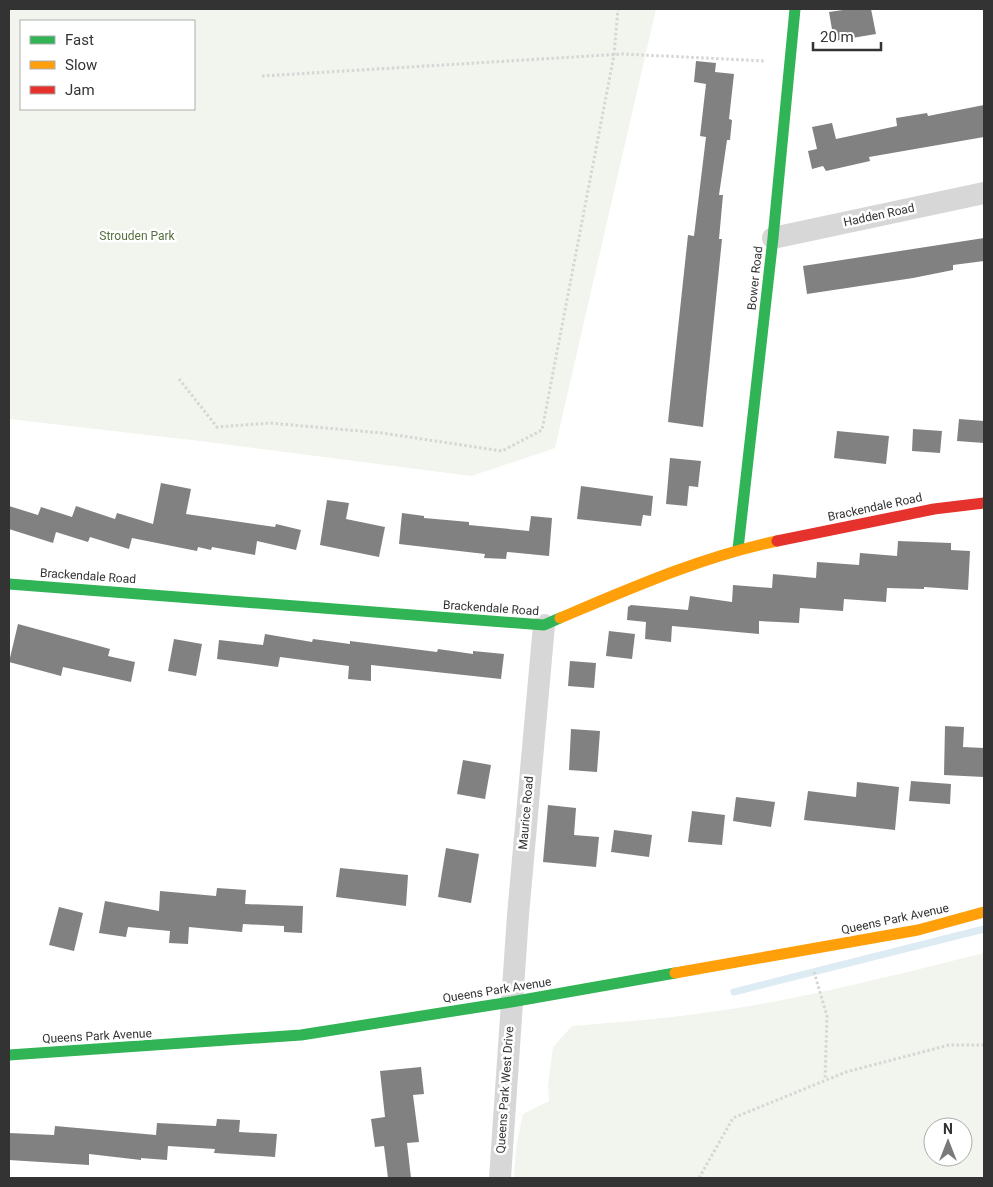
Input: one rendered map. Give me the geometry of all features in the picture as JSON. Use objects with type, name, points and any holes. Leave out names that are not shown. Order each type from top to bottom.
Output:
[{"type":"street","name":"Bower Road","points":[[738,549],[773,238],[795,9]]},
{"type":"street","name":"Hadden Road","points":[[773,238],[984,193]]},
{"type":"street","name":"Brackendale Road","points":[[9,584],[544,626],[680,568],[738,549],[934,509],[984,503]]},
{"type":"street","name":"Maurice Road","points":[[511,1002],[544,626]]},
{"type":"street","name":"Queens Park Avenue","points":[[9,1055],[178,1045],[301,1035],[511,1002],[807,950],[918,930],[984,912]]},
{"type":"street","name":"Queens Park West Drive","points":[[500,1178],[511,1002]]},
{"type":"path","points":[[180,379],[217,427],[270,423],[382,434],[502,451],[542,430],[614,55],[618,9]]},
{"type":"path","points":[[262,76],[614,55],[791,63]]},
{"type":"path","points":[[807,950],[827,1016],[825,1080]]},
{"type":"path","points":[[699,1178],[733,1118],[846,1072],[949,1045],[984,1045]]},
{"type":"green space","name":"Strouden Park","points":[[9,9],[656,9],[555,448],[471,476],[200,441],[9,419]]},
{"type":"green space","points":[[984,953],[984,1178],[514,1178],[516,1147],[523,1114],[549,1101],[548,1086],[553,1047],[572,1026],[705,1013],[790,999]]},
{"type":"building","points":[[871,9],[876,34],[834,41],[829,12]]},
{"type":"building","points":[[696,61],[716,63],[715,72],[734,74],[729,119],[732,120],[730,140],[727,140],[719,195],[723,195],[719,239],[722,239],[703,427],[668,422],[688,235],[694,236],[706,137],[700,136],[706,84],[694,82]]},
{"type":"building","points":[[984,105],[984,137],[869,157],[870,161],[826,171],[823,166],[812,169],[808,151],[817,149],[812,127],[832,123],[836,139],[897,126],[896,118],[927,113],[928,116]]},
{"type":"building","points":[[984,238],[984,261],[953,265],[953,270],[913,278],[807,294],[803,266]]},
{"type":"building","points":[[959,419],[984,421],[984,443],[957,441]]},
{"type":"building","points":[[913,429],[942,431],[940,453],[912,451]]},
{"type":"building","points":[[837,431],[889,436],[886,464],[834,458]]},
{"type":"building","points":[[670,458],[701,461],[698,487],[689,486],[687,506],[666,504]]},
{"type":"building","points":[[161,483],[191,489],[186,514],[275,527],[276,524],[301,530],[296,550],[257,541],[255,555],[212,547],[211,550],[198,547],[197,551],[132,538],[129,549],[90,537],[88,542],[56,532],[53,543],[9,529],[9,506],[38,515],[41,507],[72,517],[76,506],[115,519],[117,513],[153,524]]},
{"type":"building","points":[[581,486],[653,496],[651,516],[643,515],[641,526],[577,519]]},
{"type":"building","points":[[327,500],[349,503],[346,519],[385,527],[379,557],[320,545]]},
{"type":"building","points":[[402,513],[424,516],[424,518],[469,522],[469,525],[529,531],[531,516],[552,518],[549,556],[507,552],[506,559],[484,558],[485,554],[399,544]]},
{"type":"building","points":[[898,541],[951,543],[951,550],[970,551],[968,590],[924,587],[924,589],[887,588],[886,602],[844,599],[843,611],[800,608],[799,623],[759,621],[759,634],[672,626],[671,642],[645,639],[646,622],[627,620],[628,607],[631,605],[688,610],[690,596],[732,602],[733,585],[772,588],[773,574],[816,578],[817,562],[859,565],[860,553],[897,556]]},
{"type":"building","points":[[18,624],[110,649],[108,656],[135,662],[131,682],[63,667],[61,676],[9,662]]},
{"type":"building","points":[[609,631],[635,634],[632,659],[606,656]]},
{"type":"building","points":[[265,634],[312,642],[313,639],[350,644],[350,641],[437,652],[438,649],[473,654],[473,651],[504,654],[501,679],[371,665],[371,681],[348,679],[349,666],[280,657],[278,667],[217,659],[219,640],[263,645]]},
{"type":"building","points":[[174,639],[202,644],[196,676],[168,671]]},
{"type":"building","points":[[570,661],[596,663],[594,688],[568,686]]},
{"type":"building","points":[[945,726],[964,727],[963,747],[984,748],[984,777],[944,775]]},
{"type":"building","points":[[571,729],[600,731],[597,772],[569,770]]},
{"type":"building","points":[[463,760],[491,765],[485,799],[457,794]]},
{"type":"building","points":[[911,781],[951,784],[950,804],[909,801]]},
{"type":"building","points":[[857,782],[899,787],[895,830],[804,820],[808,791],[856,797]]},
{"type":"building","points":[[736,797],[775,802],[771,827],[733,821]]},
{"type":"building","points":[[548,805],[576,808],[574,835],[599,837],[596,867],[543,862]]},
{"type":"building","points":[[692,811],[725,815],[722,845],[688,842]]},
{"type":"building","points":[[614,830],[652,835],[649,857],[611,852]]},
{"type":"building","points":[[446,848],[479,854],[471,903],[438,897]]},
{"type":"building","points":[[340,868],[408,875],[406,906],[336,897]]},
{"type":"building","points":[[217,888],[246,890],[245,904],[303,906],[302,933],[284,932],[284,926],[243,924],[242,932],[189,927],[188,944],[169,943],[170,931],[128,927],[126,937],[99,933],[105,901],[159,911],[160,891],[216,896]]},
{"type":"building","points":[[59,907],[83,913],[74,951],[49,945]]},
{"type":"building","points":[[421,1067],[424,1094],[413,1095],[419,1142],[407,1143],[411,1178],[388,1178],[384,1146],[375,1147],[371,1119],[385,1117],[380,1071]]},
{"type":"building","points":[[217,1119],[240,1120],[239,1132],[277,1134],[275,1157],[214,1153],[215,1149],[168,1146],[167,1160],[141,1158],[141,1160],[89,1154],[89,1165],[9,1160],[9,1133],[54,1135],[55,1126],[156,1135],[157,1123],[216,1126]]},
{"type":"waterway","points":[[734,992],[984,929]]},
{"type":"traffic: fast","points":[[738,549],[773,238],[795,9]]},
{"type":"traffic: fast","points":[[9,584],[544,625],[560,618]]},
{"type":"traffic: fast","points":[[9,1055],[301,1035],[511,1002],[675,973]]},
{"type":"traffic: slow","points":[[560,618],[694,564],[777,541]]},
{"type":"traffic: slow","points":[[675,973],[918,930],[984,912]]},
{"type":"traffic: jam","points":[[777,541],[934,509],[984,503]]}]
